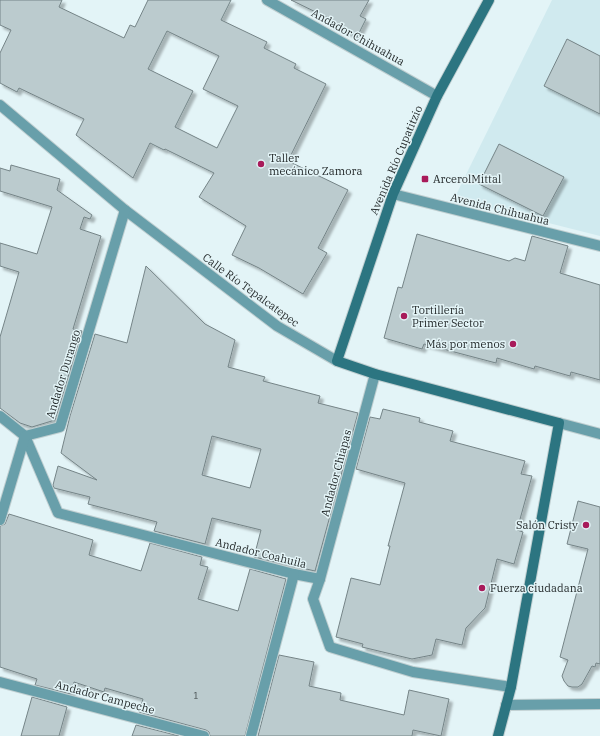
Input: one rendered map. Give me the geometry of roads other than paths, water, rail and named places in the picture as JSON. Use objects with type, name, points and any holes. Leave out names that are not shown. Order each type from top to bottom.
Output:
[{"type":"street","name":"Andador Chihuahua","points":[[267,0],[437,96]]},
{"type":"street","name":"Avenida Río Cupatitzio","points":[[337,361],[393,194],[437,96],[489,0]]},
{"type":"street","name":"Calle Río Tepalcatepec","points":[[0,105],[124,210],[277,326],[337,361],[375,374],[600,434]]},
{"type":"street","name":"Avenida Chihuahua","points":[[393,194],[600,246]]},
{"type":"street","name":"Andador Durango","points":[[25,436],[60,427],[124,210]]},
{"type":"street","name":"Andador Chiapas","points":[[320,579],[375,374]]},
{"type":"street","name":"Andador Coahuila","points":[[0,416],[25,436],[58,513],[294,574],[320,579]]},
{"type":"street","points":[[498,736],[511,687],[559,423]]},
{"type":"street","points":[[0,520],[25,436]]},
{"type":"street","points":[[250,736],[294,574]]},
{"type":"street","points":[[320,579],[313,599],[330,647],[413,672],[511,687]]},
{"type":"street","name":"Andador Campeche","points":[[0,682],[204,736]]},
{"type":"street","points":[[506,704],[600,704]]},
{"type":"place","name":"Taller mecánico Zamora","points":[[261,164]]},
{"type":"place","name":"ArcerolMittal","points":[[425,179]]},
{"type":"place","name":"Tortillería Primer Sector","points":[[404,316]]},
{"type":"place","name":"Más por menos","points":[[513,344]]},
{"type":"place","name":"Salón Cristy","points":[[586,525]]},
{"type":"place","name":"Fuerza ciudadana","points":[[482,588]]}]
